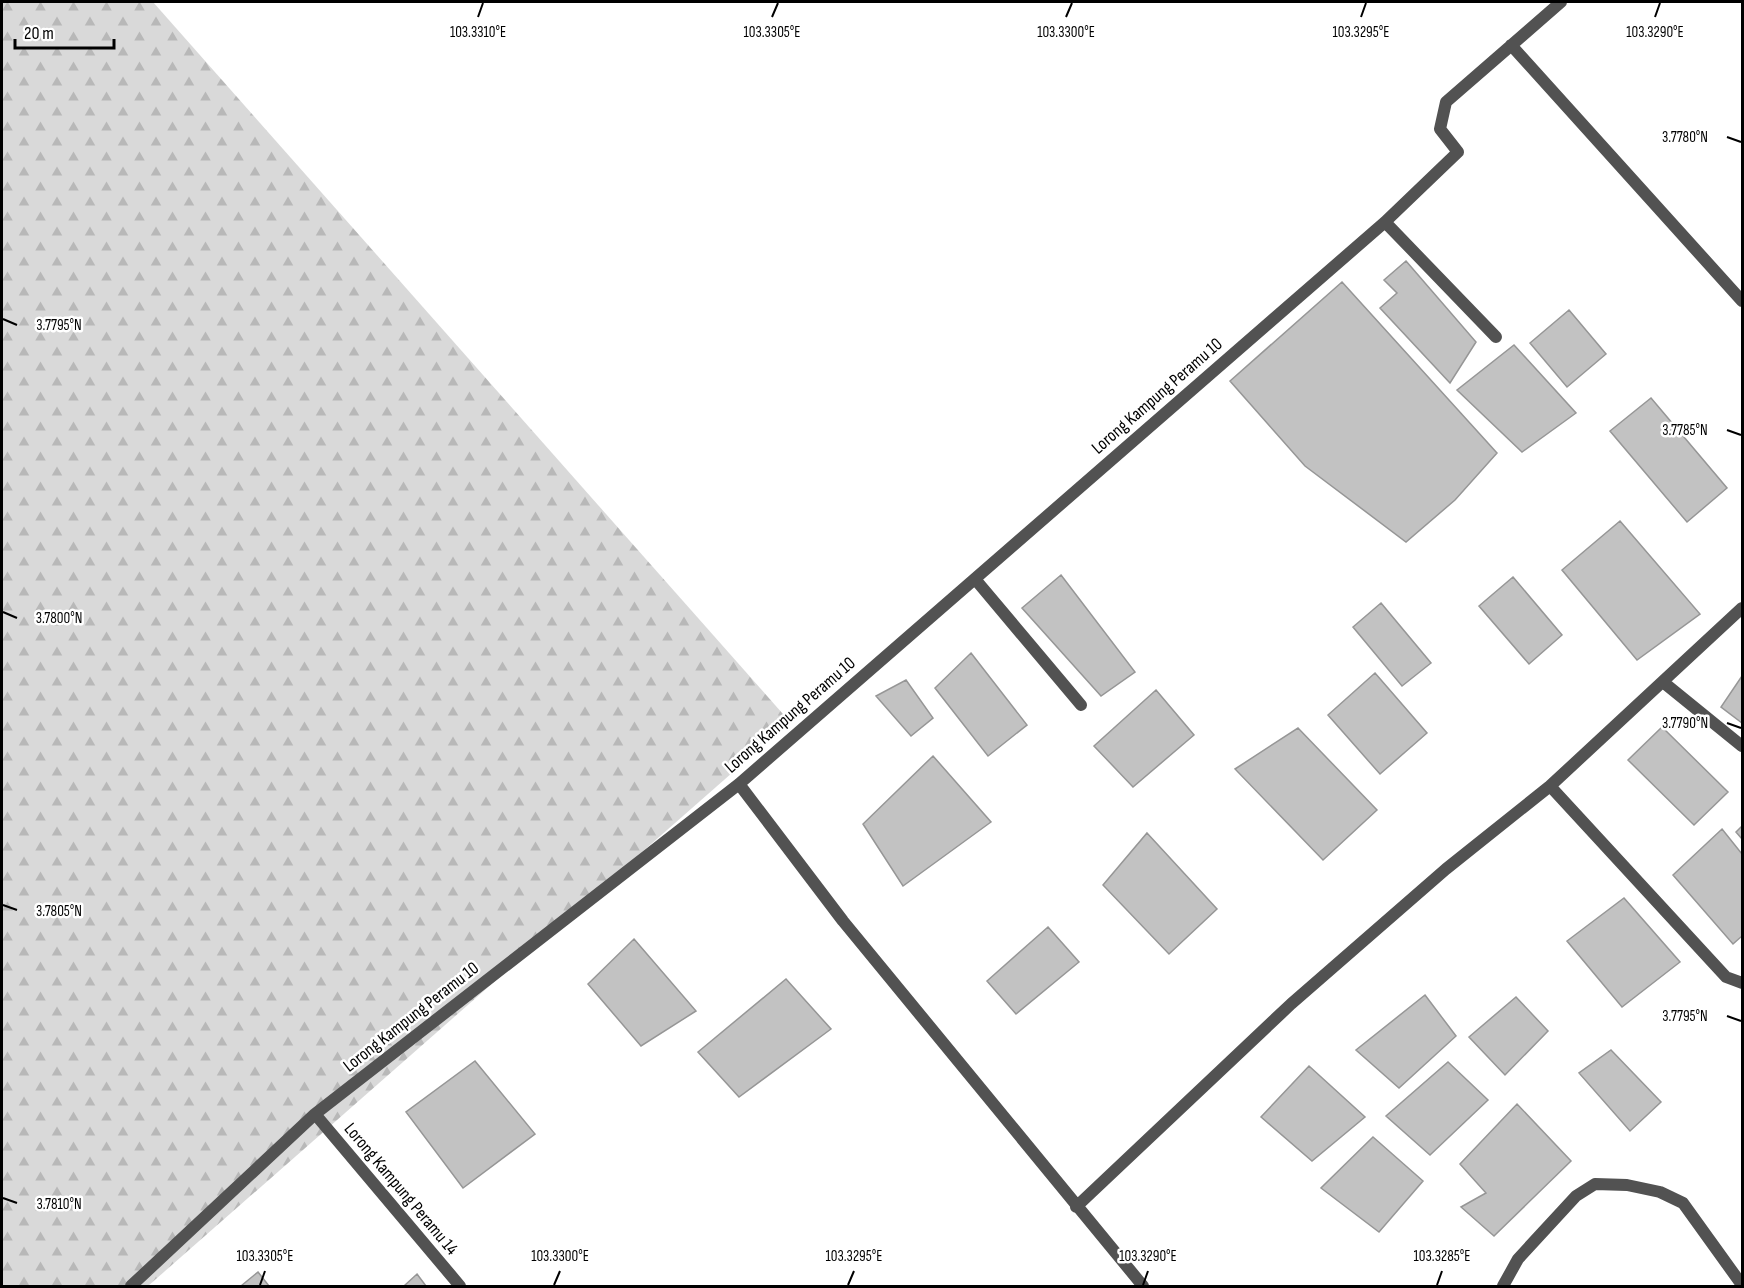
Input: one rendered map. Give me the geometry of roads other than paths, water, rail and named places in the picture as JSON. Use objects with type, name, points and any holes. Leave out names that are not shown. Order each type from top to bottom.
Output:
[{"type":"street","points":[[1561,2],[1511,45],[1743,301]]},
{"type":"street","name":"Lorong Kampung Peramu 10","points":[[131,1287],[315,1114],[739,784],[1385,222],[1458,152],[1440,129],[1446,102],[1511,45]]},
{"type":"street","points":[[1385,222],[1496,337]]},
{"type":"street","points":[[975,579],[1081,705]]},
{"type":"street","points":[[1076,1207],[1291,1004],[1446,869],[1550,786],[1743,608]]},
{"type":"street","points":[[1663,682],[1743,746]]},
{"type":"street","points":[[739,784],[843,921],[1143,1287]]},
{"type":"street","points":[[1550,786],[1725,977],[1743,983]]},
{"type":"street","name":"Lorong Kampung Peramu 14","points":[[315,1114],[459,1287]]},
{"type":"street","points":[[1503,1287],[1518,1259],[1576,1196],[1595,1184],[1627,1185],[1660,1192],[1683,1203],[1743,1285]]}]
